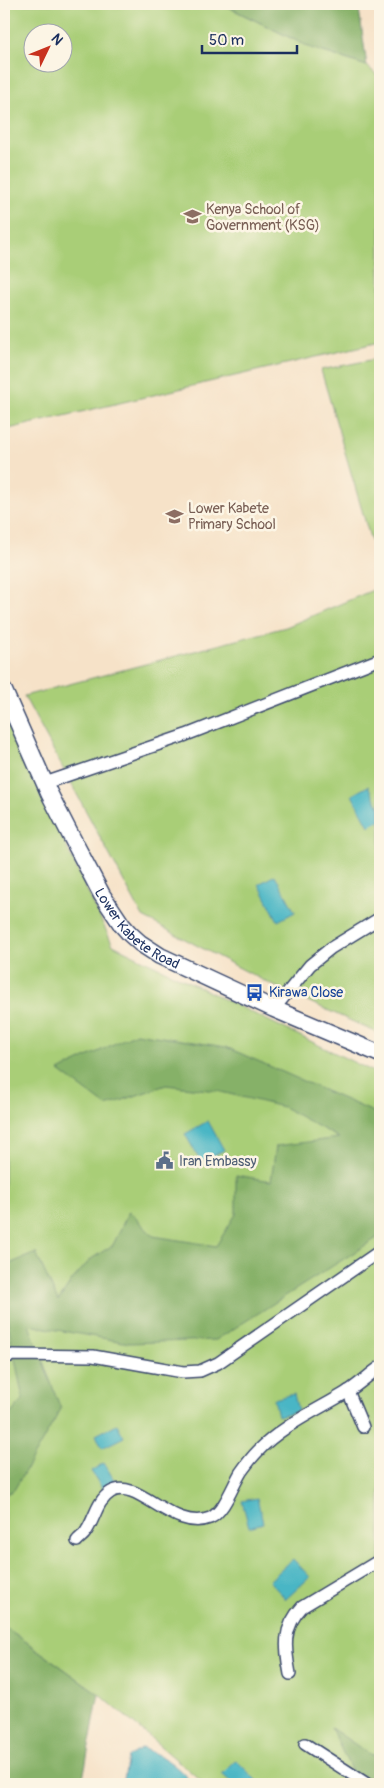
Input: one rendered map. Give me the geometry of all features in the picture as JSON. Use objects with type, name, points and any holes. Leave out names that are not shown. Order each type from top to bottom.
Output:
[{"type":"main road","name":"Lower Kabete Road","points":[[4,691],[45,783],[102,894],[130,934],[160,956],[274,1009],[380,1054]]},
{"type":"street","points":[[45,783],[186,735],[380,658]]},
{"type":"street","points":[[274,1009],[310,964],[331,948],[380,918]]},
{"type":"street","points":[[4,1358],[13,1355],[92,1356],[183,1372],[200,1371],[218,1363],[380,1251]]},
{"type":"street","points":[[77,1541],[86,1533],[95,1511],[103,1499],[111,1492],[119,1489],[134,1491],[181,1518],[203,1520],[211,1518],[220,1511],[241,1472],[278,1433],[348,1391],[380,1367]]},
{"type":"street","points":[[348,1391],[363,1427]]},
{"type":"street","points":[[290,1674],[286,1653],[286,1640],[292,1617],[302,1607],[380,1560]]},
{"type":"street","points":[[305,1744],[366,1784]]},
{"type":"green space","name":"Kenya School of Government (KSG)","points":[[4,4],[222,4],[311,48],[367,66],[380,78],[380,342],[4,430]]},
{"type":"green space","points":[[222,4],[354,4],[359,9],[367,66],[311,48]]},
{"type":"green space","points":[[380,358],[380,572],[321,370]]},
{"type":"green space","points":[[380,587],[380,1034],[272,985],[143,917],[24,696],[286,627]]},
{"type":"green space","points":[[4,715],[113,945],[380,1075],[380,1784],[205,1784],[99,1694],[4,1626]]},
{"type":"green space","points":[[136,1033],[226,1047],[380,1115],[380,1236],[216,1340],[129,1343],[29,1325],[61,1409],[14,1490],[4,1495],[4,1422],[23,1399],[7,1319],[4,1314],[4,1266],[36,1253],[58,1301],[73,1279],[91,1259],[113,1245],[129,1211],[153,1236],[216,1246],[236,1214],[236,1175],[271,1181],[276,1146],[339,1138],[283,1107],[217,1091],[166,1085],[106,1106],[59,1071]]},
{"type":"green space","points":[[4,1626],[99,1694],[82,1784],[4,1784]]},
{"type":"green space","points":[[331,1728],[371,1755],[380,1754],[380,1784],[358,1784]]},
{"type":"water","points":[[368,786],[380,808],[380,820],[369,826],[352,795]]},
{"type":"water","points":[[275,875],[295,912],[278,921],[259,884]]},
{"type":"water","points":[[208,1121],[224,1150],[201,1162],[185,1134]]},
{"type":"water","points":[[294,1394],[298,1411],[278,1416],[274,1399]]},
{"type":"water","points":[[117,1424],[124,1437],[102,1448],[96,1435]]},
{"type":"water","points":[[104,1463],[117,1485],[105,1493],[91,1471]]},
{"type":"water","points":[[257,1498],[263,1523],[249,1527],[242,1501]]},
{"type":"water","points":[[293,1559],[310,1577],[286,1599],[269,1581]]},
{"type":"water","points":[[143,1748],[170,1762],[192,1784],[123,1784],[128,1757]]},
{"type":"water","points":[[236,1760],[260,1784],[233,1784],[222,1774]]},
{"type":"place","name":"Kenya School of Government (KSG)","points":[[192,217]]},
{"type":"place","name":"Lower Kabete Primary School","points":[[174,516]]},
{"type":"place","name":"Kirawa Close","points":[[255,992]]},
{"type":"place","name":"Iran Embassy","points":[[165,1161]]}]
